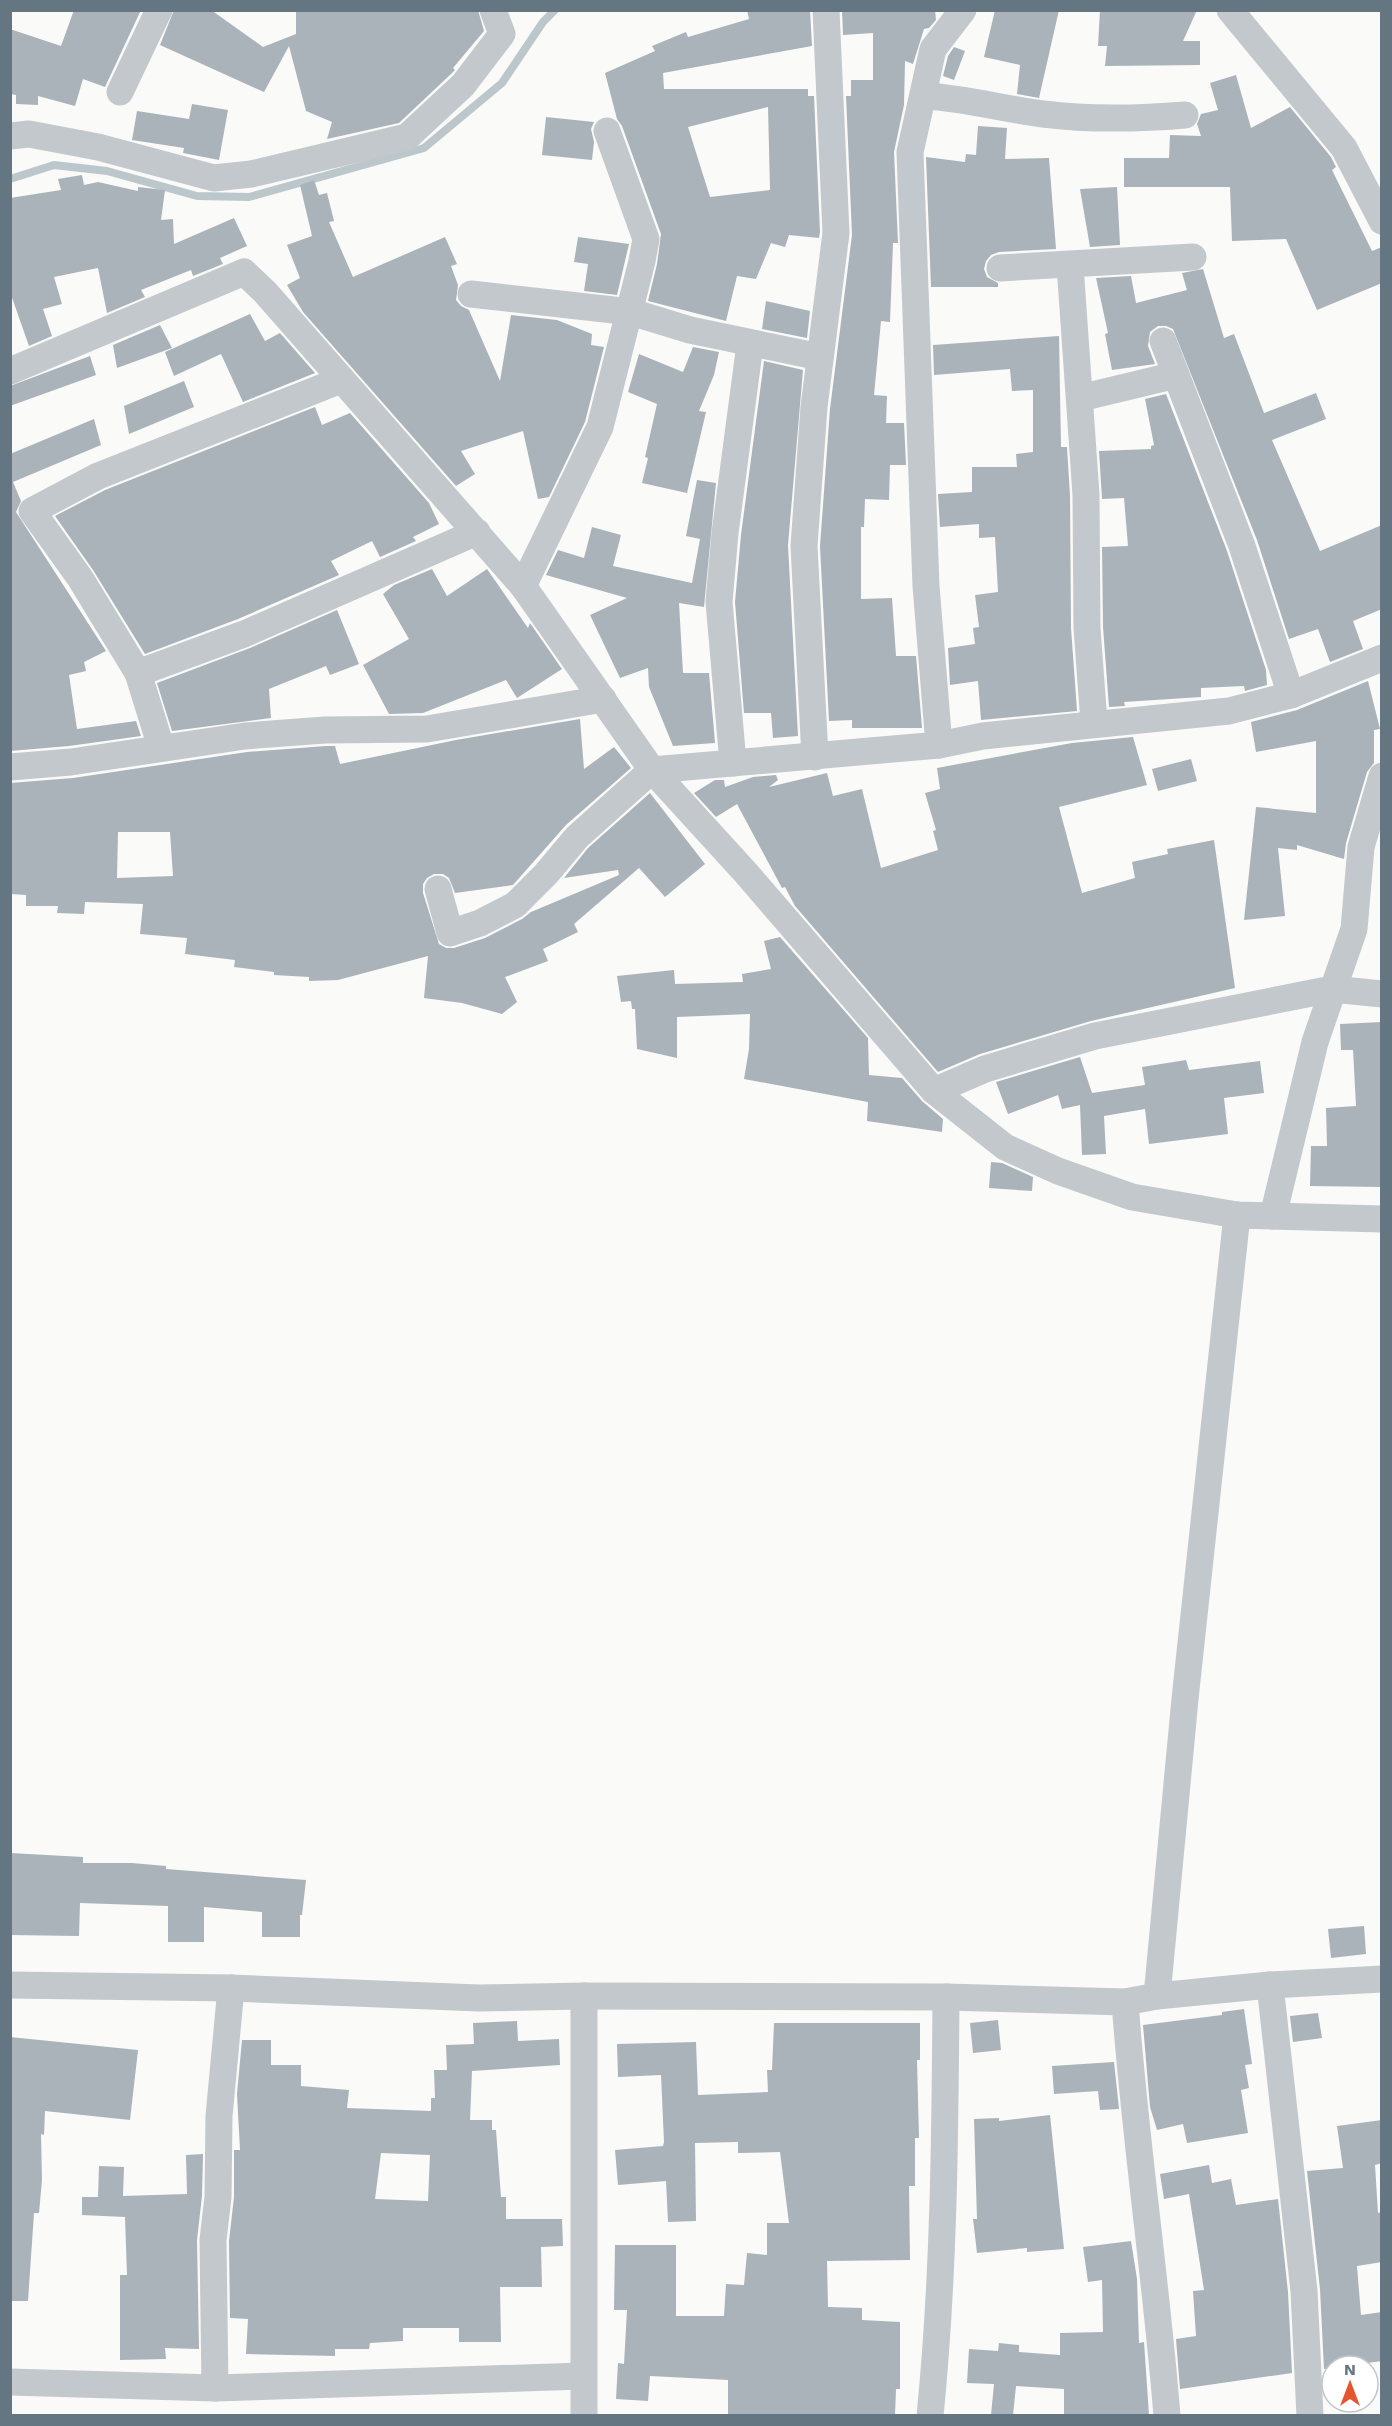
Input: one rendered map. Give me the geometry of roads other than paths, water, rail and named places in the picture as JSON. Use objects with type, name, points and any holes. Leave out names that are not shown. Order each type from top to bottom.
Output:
[{"type":"street","points":[[120,92],[159,10]]},
{"type":"street","points":[[10,136],[29,134],[98,147],[214,178],[251,174],[407,137],[463,85],[502,34],[493,10]]},
{"type":"street","points":[[815,758],[804,546],[820,357],[837,233],[826,10]]},
{"type":"street","points":[[939,745],[926,586],[910,152],[925,96],[924,81],[933,49],[963,10]]},
{"type":"street","points":[[1230,10],[1344,148],[1382,221]]},
{"type":"street","points":[[925,96],[962,98],[1042,114],[1127,120],[1185,115]]},
{"type":"street","points":[[523,586],[600,427],[631,312],[646,239],[607,131]]},
{"type":"street","points":[[1000,268],[1193,257]]},
{"type":"street","points":[[1070,265],[1086,495],[1087,628],[1095,723]]},
{"type":"street","points":[[10,371],[244,272],[523,586],[652,770],[754,882],[934,1091],[1005,1148],[1058,1171],[1132,1197],[1237,1215],[1382,1219]]},
{"type":"street","points":[[471,294],[631,312],[690,330],[820,357]]},
{"type":"street","points":[[1163,340],[1242,546],[1291,695]]},
{"type":"street","points":[[733,763],[719,602],[725,533],[750,344]]},
{"type":"street","points":[[1080,398],[1176,375]]},
{"type":"street","points":[[161,747],[138,673],[80,578],[32,511],[118,467],[341,380]]},
{"type":"street","points":[[138,673],[244,634],[477,532]]},
{"type":"street","points":[[438,889],[450,933],[480,923],[515,904],[546,874],[577,837],[652,770],[815,758],[939,745],[983,736],[1095,723],[1228,711],[1291,695],[1382,658]]},
{"type":"street","points":[[10,767],[71,762],[161,747],[325,730],[427,729],[603,699]]},
{"type":"street","points":[[1273,1216],[1315,1042],[1354,929],[1361,847],[1382,776]]},
{"type":"street","points":[[934,1091],[985,1069],[1095,1036],[1332,989],[1382,989]]},
{"type":"street","points":[[1332,989],[1382,994]]},
{"type":"street","points":[[1157,1996],[1185,1699],[1237,1215]]},
{"type":"street","points":[[10,1985],[231,1988],[479,1998],[946,1997],[1125,2002],[1157,1996],[1270,1985],[1382,1979]]},
{"type":"street","points":[[1270,1985],[1304,2291],[1310,2415]]},
{"type":"street","points":[[215,2388],[213,2240],[218,2197],[219,2116],[231,1988]]},
{"type":"street","points":[[584,1996],[584,2415]]},
{"type":"street","points":[[930,2415],[939,2326],[943,2233],[946,1997]]},
{"type":"street","points":[[1125,2002],[1132,2103],[1148,2214],[1167,2415]]},
{"type":"street","points":[[10,2382],[215,2388],[583,2376]]},
{"type":"waterway","points":[[10,179],[54,165],[107,171],[197,196],[249,197],[424,148],[502,83],[543,22],[555,10]]}]
